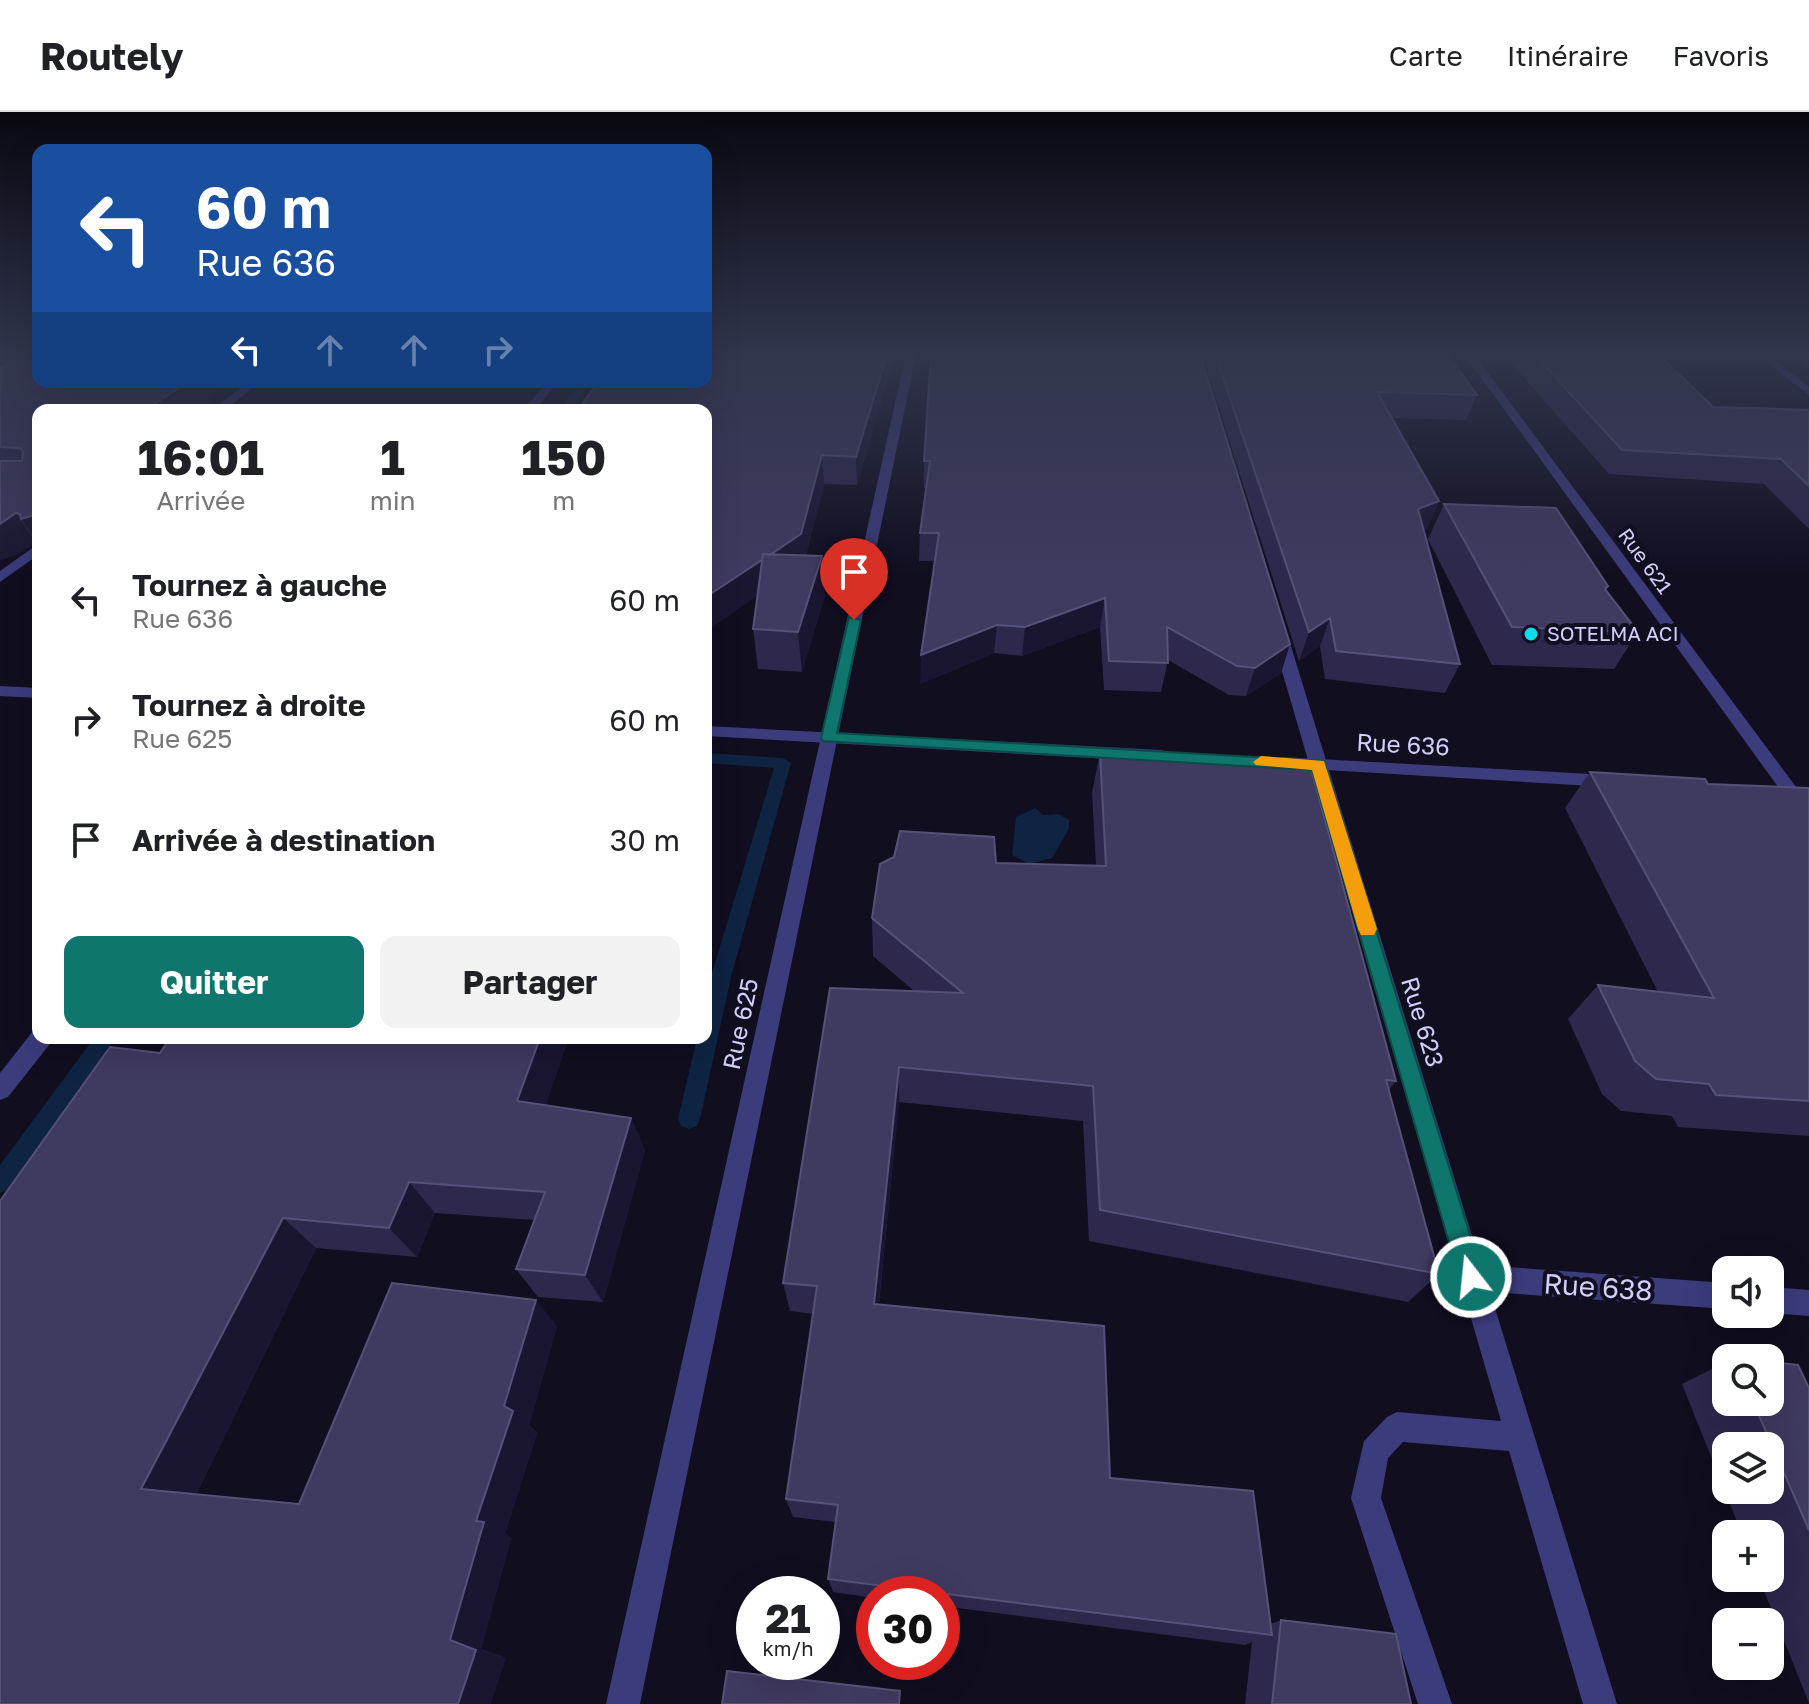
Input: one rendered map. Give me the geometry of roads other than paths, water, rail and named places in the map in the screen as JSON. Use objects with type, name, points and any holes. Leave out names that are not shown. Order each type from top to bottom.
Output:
[{"type":"street","name":"Rue 625","points":[[623,1704],[895,428]]},
{"type":"street","name":"Rue 621","points":[[1522,428],[1782,791],[1809,792]]},
{"type":"street","points":[[0,578],[32,553]]},
{"type":"street","name":"Rue 623","points":[[1273,613],[1600,1704]]},
{"type":"street","points":[[0,691],[32,693]]},
{"type":"street","points":[[712,731],[1176,757]]},
{"type":"street","name":"Rue 636","points":[[1271,762],[1633,782]]},
{"type":"street","points":[[0,1090],[36,1044]]},
{"type":"street","name":"Rue 638","points":[[1471,1277],[1712,1295]]},
{"type":"street","points":[[1784,1301],[1809,1303]]},
{"type":"street","points":[[1435,1704],[1366,1498],[1374,1451],[1397,1427],[1521,1437]]},
{"type":"water","points":[[1035,808],[1044,815],[1058,814],[1069,820],[1069,829],[1052,858],[1030,864],[1012,855],[1016,817]]},
{"type":"waterway","points":[[712,758],[783,763],[712,1017]]},
{"type":"waterway","points":[[0,1183],[101,1044]]},
{"type":"waterway","points":[[689,1119],[706,1044]]},
{"type":"place","name":"SOTELMA ACI","points":[[1531,634]]}]
